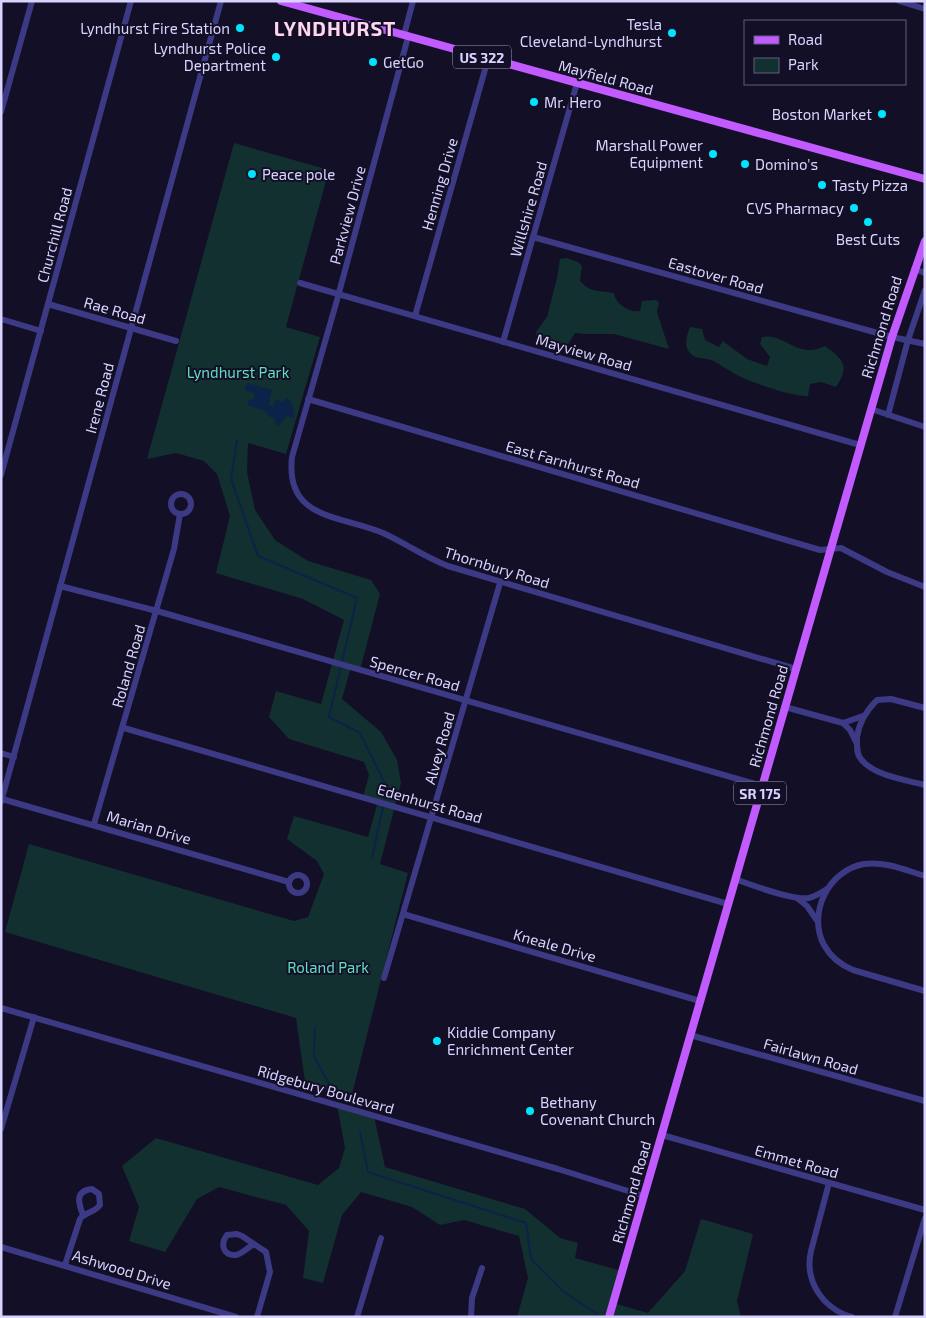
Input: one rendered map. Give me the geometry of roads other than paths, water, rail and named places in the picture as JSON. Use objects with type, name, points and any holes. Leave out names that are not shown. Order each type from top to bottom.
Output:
[{"type":"main road","name":"Mayfield Road","points":[[280,1],[925,179]]},
{"type":"main road","name":"Richmond Road","points":[[609,1317],[860,446],[892,337],[925,240]]},
{"type":"street","points":[[1,112],[32,1]]},
{"type":"street","name":"Churchill Road","points":[[1,475],[131,1]]},
{"type":"street","name":"Irene Road","points":[[2,800],[221,1]]},
{"type":"street","name":"Parkview Drive","points":[[308,399],[338,294],[406,36],[412,1]]},
{"type":"street","points":[[900,1],[925,9]]},
{"type":"street","name":"Henning Drive","points":[[414,316],[488,59]]},
{"type":"street","name":"Willshire Road","points":[[503,342],[577,83]]},
{"type":"street","name":"Eastover Road","points":[[533,237],[892,337],[925,344]]},
{"type":"street","points":[[914,269],[925,273]]},
{"type":"street","name":"Mayview Road","points":[[300,283],[860,446]]},
{"type":"street","points":[[888,415],[908,340],[925,290]]},
{"type":"street","name":"Rae Road","points":[[48,304],[176,341]]},
{"type":"street","points":[[1,319],[41,331]]},
{"type":"street","name":"East Farnhurst Road","points":[[308,399],[820,550],[841,548],[887,572],[925,587]]},
{"type":"street","name":"Thornbury Road","points":[[308,399],[290,469],[292,482],[305,504],[317,512],[382,533],[442,564],[796,669]]},
{"type":"street","points":[[871,409],[925,427]]},
{"type":"street","name":"Roland Road","points":[[94,824],[124,728],[157,611],[174,549],[180,514]]},
{"type":"street","name":"Alvey Road","points":[[384,978],[500,582]]},
{"type":"street","name":"Spencer Road","points":[[60,586],[157,611],[762,786]]},
{"type":"street","points":[[925,708],[890,699],[877,700],[864,716],[857,736],[860,759],[869,767],[925,785]]},
{"type":"street","points":[[785,707],[843,723],[850,730],[857,744]]},
{"type":"street","points":[[843,723],[864,716]]},
{"type":"street","name":"Edenhurst Road","points":[[124,728],[728,904]]},
{"type":"street","points":[[1,753],[14,757]]},
{"type":"street","name":"Marian Drive","points":[[2,800],[94,824],[289,882]]},
{"type":"street","points":[[818,925],[821,905],[829,887],[844,870],[863,864],[880,863],[925,876]]},
{"type":"street","points":[[735,879],[796,898],[809,898],[829,887]]},
{"type":"street","points":[[796,898],[813,912],[824,945],[844,966],[925,990]]},
{"type":"street","name":"Kneale Drive","points":[[403,914],[700,1001]]},
{"type":"street","name":"Ridgebury Boulevard","points":[[1,1008],[558,1169],[644,1196]]},
{"type":"street","points":[[1,1129],[34,1017]]},
{"type":"street","name":"Fairlawn Road","points":[[690,1035],[925,1101]]},
{"type":"street","name":"Emmet Road","points":[[662,1135],[925,1210]]},
{"type":"street","points":[[829,1183],[809,1260],[810,1270],[814,1286],[822,1299],[839,1313],[852,1317]]},
{"type":"street","points":[[65,1265],[80,1218],[83,1215]]},
{"type":"street","points":[[895,1317],[925,1218]]},
{"type":"street","points":[[254,1244],[233,1255],[227,1253],[222,1248],[227,1235],[237,1234],[247,1238],[266,1252],[270,1272],[257,1317]]},
{"type":"street","points":[[357,1317],[381,1238]]},
{"type":"street","name":"Ashwood Drive","points":[[1,1247],[236,1317]]},
{"type":"street","points":[[471,1317],[472,1298],[482,1268]]},
{"type":"water","points":[[247,383],[272,390],[269,405],[273,407],[276,399],[282,402],[287,397],[293,405],[294,418],[286,416],[283,422],[277,426],[274,418],[268,416],[267,412],[248,405],[249,399],[253,400],[255,394],[245,390]]},
{"type":"waterway","points":[[237,440],[231,479],[258,556],[357,598],[329,717],[360,733],[387,788],[384,802]]},
{"type":"waterway","points":[[372,858],[383,807]]},
{"type":"waterway","points":[[315,1027],[314,1056],[331,1088]]},
{"type":"waterway","points":[[360,1132],[368,1172],[526,1223],[531,1259],[564,1292],[597,1314]]},
{"type":"place","name":"Lyndhurst Fire Station","points":[[240,28]]},
{"type":"place","name":"Tesla Cleveland-Lyndhurst","points":[[672,33]]},
{"type":"place","name":"Lyndhurst Police Department","points":[[276,57]]},
{"type":"place","name":"GetGo","points":[[373,62]]},
{"type":"place","name":"Mr. Hero","points":[[534,102]]},
{"type":"place","name":"Boston Market","points":[[882,114]]},
{"type":"place","name":"Marshall Power Equipment","points":[[713,154]]},
{"type":"place","name":"Domino's","points":[[745,164]]},
{"type":"place","name":"Peace pole","points":[[252,174]]},
{"type":"place","name":"Tasty Pizza","points":[[822,185]]},
{"type":"place","name":"CVS Pharmacy","points":[[854,208]]},
{"type":"place","name":"Best Cuts","points":[[868,222]]},
{"type":"place","name":"Kiddie Company Enrichment Center","points":[[437,1041]]},
{"type":"place","name":"Bethany Covenant Church","points":[[530,1111]]},
{"type":"district","name":"LYNDHURST","points":[[335,28]]},
{"type":"park label","name":"Lyndhurst Park","points":[[238,372]]},
{"type":"park label","name":"Roland Park","points":[[328,967]]}]
